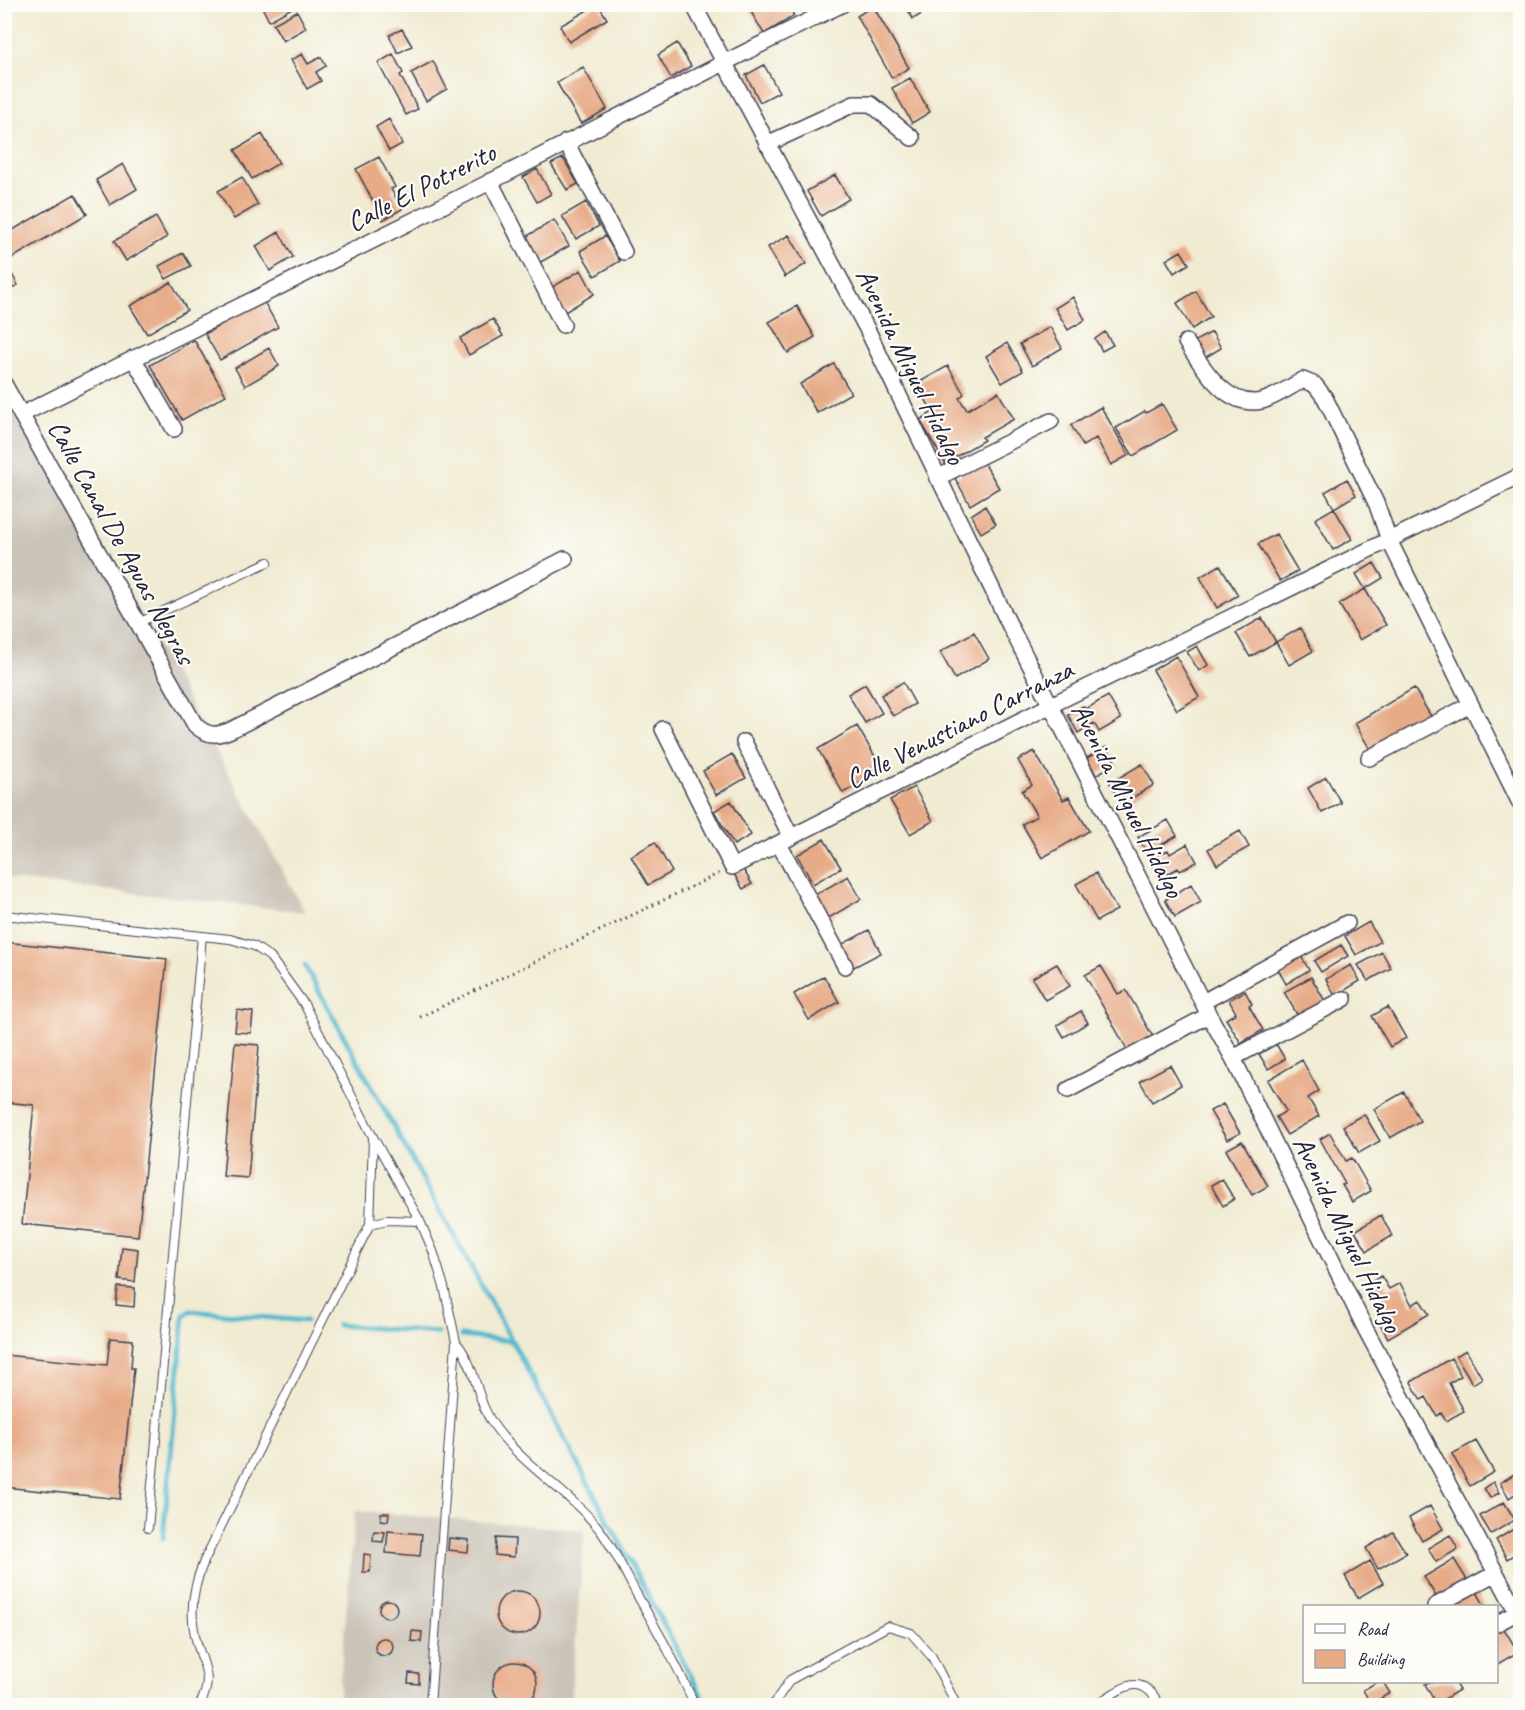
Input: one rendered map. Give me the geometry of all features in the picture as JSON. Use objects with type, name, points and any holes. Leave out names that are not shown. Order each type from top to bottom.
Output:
[{"type":"street","name":"Avenida Miguel Hidalgo","points":[[693,4],[867,329],[1010,626],[1233,1058],[1366,1329],[1519,1615]]},
{"type":"street","name":"Calle El Potrerito","points":[[21,415],[843,4]]},
{"type":"street","points":[[767,144],[854,104],[871,104],[912,138]]},
{"type":"street","points":[[566,142],[624,252]]},
{"type":"street","points":[[490,182],[563,325]]},
{"type":"street","points":[[1186,342],[1208,375],[1234,399],[1254,402],[1265,400],[1303,380],[1315,385],[1325,398],[1377,505],[1389,540],[1470,705],[1521,802]]},
{"type":"street","points":[[133,358],[174,429]]},
{"type":"street","name":"Calle Canal De Aguas Negras","points":[[4,384],[195,725],[210,735],[220,735],[565,559]]},
{"type":"street","points":[[937,478],[1051,421]]},
{"type":"street","name":"Calle Venustiano Carranza","points":[[732,867],[1051,705],[1521,476]]},
{"type":"street","points":[[1369,758],[1470,705]]},
{"type":"street","points":[[663,729],[732,867]]},
{"type":"street","points":[[744,742],[785,840],[845,966]]},
{"type":"street","points":[[1068,1089],[1347,923]]},
{"type":"street","points":[[1233,1058],[1344,999]]},
{"type":"street","points":[[1437,1605],[1496,1573]]},
{"type":"street","points":[[1498,1624],[1519,1615]]},
{"type":"lane","points":[[138,623],[268,562]]},
{"type":"lane","points":[[4,915],[230,939],[254,946],[270,957],[304,1004],[373,1137],[420,1221],[433,1251],[444,1287],[456,1342],[430,1706]]},
{"type":"lane","points":[[148,1528],[202,936]]},
{"type":"lane","points":[[199,1706],[208,1678],[195,1635],[194,1584],[370,1224],[373,1137]]},
{"type":"lane","points":[[370,1224],[387,1220],[420,1221]]},
{"type":"lane","points":[[456,1342],[473,1369],[485,1409],[494,1425],[514,1448],[588,1517],[610,1545],[679,1670],[695,1706]]},
{"type":"lane","points":[[772,1706],[790,1680],[888,1626],[911,1633],[932,1658],[957,1706]]},
{"type":"lane","points":[[1094,1706],[1131,1684],[1142,1684],[1154,1694],[1160,1706]]},
{"type":"path","points":[[420,1017],[732,867]]},
{"type":"shaded area","points":[[5,368],[305,912],[5,879]]},
{"type":"shaded area","points":[[355,1511],[585,1530],[570,1705],[338,1706]]},
{"type":"building","points":[[266,4],[299,4],[269,21],[262,7]]},
{"type":"building","points":[[598,4],[607,19],[569,42],[560,26]]},
{"type":"building","points":[[904,4],[935,4],[936,6],[913,19]]},
{"type":"building","points":[[942,4],[961,4],[946,13]]},
{"type":"building","points":[[747,5],[788,5],[794,16],[764,34]]},
{"type":"building","points":[[873,6],[909,68],[892,78],[857,16]]},
{"type":"building","points":[[297,11],[306,28],[283,41],[273,24]]},
{"type":"building","points":[[402,29],[412,46],[398,53],[389,35]]},
{"type":"building","points":[[677,43],[691,66],[671,78],[658,55]]},
{"type":"building","points":[[302,54],[308,64],[321,57],[326,66],[316,72],[321,81],[307,89],[291,60]]},
{"type":"building","points":[[393,54],[403,73],[400,75],[418,109],[406,115],[378,63]]},
{"type":"building","points":[[433,61],[447,89],[426,101],[411,73]]},
{"type":"building","points":[[764,65],[779,92],[760,102],[746,75]]},
{"type":"building","points":[[583,67],[607,109],[581,124],[557,83]]},
{"type":"building","points":[[910,78],[930,112],[912,123],[892,88]]},
{"type":"building","points":[[389,119],[402,144],[389,151],[376,127]]},
{"type":"building","points":[[262,134],[279,163],[252,179],[235,150]]},
{"type":"building","points":[[379,157],[395,187],[391,189],[402,209],[383,220],[356,169]]},
{"type":"building","points":[[563,158],[578,184],[567,190],[551,164]]},
{"type":"building","points":[[123,164],[137,189],[110,205],[96,180]]},
{"type":"building","points":[[537,169],[551,194],[537,202],[523,177]]},
{"type":"building","points":[[835,175],[849,199],[821,216],[807,191]]},
{"type":"building","points":[[242,177],[258,205],[234,219],[218,191]]},
{"type":"building","points":[[75,194],[87,214],[4,263],[4,235]]},
{"type":"building","points":[[586,202],[599,226],[576,239],[562,216]]},
{"type":"building","points":[[156,217],[167,237],[126,261],[114,241]]},
{"type":"building","points":[[554,220],[569,246],[539,263],[524,238]]},
{"type":"building","points":[[279,232],[293,257],[270,271],[256,246]]},
{"type":"building","points":[[789,235],[806,264],[785,277],[768,247]]},
{"type":"building","points":[[605,236],[620,261],[595,276],[580,251]]},
{"type":"building","points":[[1181,251],[1189,264],[1174,273],[1166,260]]},
{"type":"building","points":[[183,253],[191,266],[166,279],[159,266]]},
{"type":"building","points":[[9,269],[18,285],[4,293],[4,271]]},
{"type":"building","points":[[581,270],[594,294],[565,312],[551,288]]},
{"type":"building","points":[[171,282],[187,310],[147,334],[130,306]]},
{"type":"building","points":[[1196,291],[1211,317],[1192,329],[1177,303]]},
{"type":"building","points":[[1073,297],[1085,320],[1068,330],[1055,308]]},
{"type":"building","points":[[263,300],[278,327],[220,360],[205,334]]},
{"type":"building","points":[[797,306],[815,337],[788,353],[769,322]]},
{"type":"building","points":[[493,319],[503,336],[469,355],[460,338]]},
{"type":"building","points":[[1050,327],[1062,348],[1032,366],[1020,344]]},
{"type":"building","points":[[1105,332],[1113,345],[1102,351],[1095,339]]},
{"type":"building","points":[[1212,332],[1221,348],[1203,359],[1193,342]]},
{"type":"building","points":[[194,340],[226,395],[182,420],[150,365]]},
{"type":"building","points":[[1007,343],[1023,371],[1002,383],[986,356]]},
{"type":"building","points":[[269,348],[279,366],[245,386],[235,368]]},
{"type":"building","points":[[834,364],[851,393],[817,413],[800,384]]},
{"type":"building","points":[[948,366],[964,394],[959,398],[967,410],[998,392],[1014,419],[982,437],[984,440],[945,463],[920,420],[933,412],[916,384]]},
{"type":"building","points":[[1162,404],[1177,430],[1133,456],[1116,428]]},
{"type":"building","points":[[1101,407],[1129,455],[1111,465],[1096,438],[1083,446],[1071,425]]},
{"type":"building","points":[[983,461],[999,488],[970,505],[955,478]]},
{"type":"building","points":[[1347,479],[1356,495],[1334,508],[1325,492]]},
{"type":"building","points":[[985,506],[996,524],[981,533],[971,515]]},
{"type":"building","points":[[1334,508],[1352,539],[1333,550],[1315,519]]},
{"type":"building","points":[[1276,534],[1298,571],[1280,581],[1258,544]]},
{"type":"building","points":[[1374,563],[1383,578],[1365,589],[1356,574]]},
{"type":"building","points":[[1220,565],[1238,595],[1217,608],[1200,577]]},
{"type":"building","points":[[1365,589],[1386,625],[1360,640],[1339,604]]},
{"type":"building","points":[[1262,618],[1276,642],[1250,657],[1236,633]]},
{"type":"building","points":[[1300,628],[1313,651],[1289,665],[1276,642]]},
{"type":"building","points":[[974,632],[989,659],[955,679],[940,652]]},
{"type":"building","points":[[1197,646],[1208,665],[1199,671],[1187,652]]},
{"type":"building","points":[[1176,656],[1199,697],[1177,710],[1153,670]]},
{"type":"building","points":[[903,682],[915,704],[893,716],[881,695]]},
{"type":"building","points":[[865,684],[882,713],[865,723],[848,694]]},
{"type":"building","points":[[1414,688],[1432,718],[1372,753],[1355,723]]},
{"type":"building","points":[[1108,696],[1121,719],[1099,732],[1094,723],[1078,733],[1068,715],[1083,706],[1086,709]]},
{"type":"building","points":[[857,726],[883,770],[843,793],[818,749]]},
{"type":"building","points":[[1106,747],[1116,763],[1096,775],[1087,758]]},
{"type":"building","points":[[1034,751],[1063,800],[1069,797],[1089,831],[1042,858],[1022,824],[1037,816],[1022,791],[1032,785],[1018,760]]},
{"type":"building","points":[[732,754],[746,778],[716,795],[703,771]]},
{"type":"building","points":[[1142,764],[1154,785],[1122,804],[1110,783]]},
{"type":"building","points":[[1326,777],[1341,803],[1322,813],[1308,788]]},
{"type":"building","points":[[914,787],[933,821],[910,834],[890,800]]},
{"type":"building","points":[[731,801],[751,835],[734,845],[714,811]]},
{"type":"building","points":[[1168,820],[1177,836],[1147,853],[1138,837]]},
{"type":"building","points":[[1240,831],[1249,847],[1217,865],[1208,849]]},
{"type":"building","points":[[824,839],[841,868],[813,884],[797,855]]},
{"type":"building","points":[[655,842],[672,872],[648,885],[631,856]]},
{"type":"building","points":[[1187,844],[1197,862],[1180,871],[1178,868],[1160,878],[1150,860],[1168,850],[1170,854]]},
{"type":"building","points":[[743,869],[752,884],[743,889],[734,874]]},
{"type":"building","points":[[1096,873],[1117,910],[1097,921],[1076,884]]},
{"type":"building","points":[[848,876],[861,899],[827,919],[813,896]]},
{"type":"building","points":[[1191,884],[1201,902],[1175,917],[1165,900]]},
{"type":"building","points":[[1369,922],[1380,942],[1356,955],[1345,936]]},
{"type":"building","points":[[869,930],[881,953],[852,968],[841,945]]},
{"type":"building","points":[[4,942],[167,959],[138,1236],[22,1224],[34,1105],[4,1102]]},
{"type":"building","points":[[1341,945],[1348,956],[1321,972],[1314,961]]},
{"type":"building","points":[[1299,952],[1309,970],[1286,984],[1276,965]]},
{"type":"building","points":[[1382,952],[1391,968],[1368,981],[1358,965]]},
{"type":"building","points":[[1057,964],[1070,986],[1045,1000],[1032,978]]},
{"type":"building","points":[[1351,965],[1360,981],[1335,996],[1326,979]]},
{"type":"building","points":[[1101,966],[1118,994],[1126,990],[1153,1037],[1128,1051],[1085,975]]},
{"type":"building","points":[[824,976],[839,1002],[809,1020],[794,994]]},
{"type":"building","points":[[1311,977],[1325,1001],[1298,1016],[1284,992]]},
{"type":"building","points":[[1245,991],[1252,1004],[1249,1006],[1263,1030],[1241,1043],[1226,1019],[1236,1013],[1229,1000]]},
{"type":"building","points":[[1388,1007],[1406,1038],[1390,1047],[1372,1016]]},
{"type":"building","points":[[237,1010],[253,1012],[251,1033],[235,1032]]},
{"type":"building","points":[[1081,1011],[1088,1023],[1064,1037],[1057,1025]]},
{"type":"building","points":[[235,1043],[259,1045],[248,1178],[223,1176]]},
{"type":"building","points":[[1276,1044],[1285,1059],[1268,1069],[1259,1054]]},
{"type":"building","points":[[1302,1060],[1319,1091],[1308,1098],[1319,1116],[1287,1135],[1276,1117],[1286,1111],[1268,1080]]},
{"type":"building","points":[[1170,1065],[1181,1085],[1152,1102],[1140,1081]]},
{"type":"building","points":[[1404,1092],[1420,1121],[1390,1138],[1374,1109]]},
{"type":"building","points":[[1223,1104],[1240,1133],[1227,1140],[1210,1111]]},
{"type":"building","points":[[1364,1114],[1380,1141],[1359,1153],[1343,1126]]},
{"type":"building","points":[[1330,1133],[1346,1161],[1352,1158],[1371,1191],[1352,1202],[1342,1185],[1345,1184],[1320,1139]]},
{"type":"building","points":[[1242,1141],[1268,1186],[1252,1195],[1226,1150]]},
{"type":"building","points":[[1222,1179],[1234,1199],[1223,1206],[1211,1185]]},
{"type":"building","points":[[1381,1215],[1392,1236],[1367,1251],[1355,1231]]},
{"type":"building","points":[[122,1247],[138,1249],[135,1282],[119,1280]]},
{"type":"building","points":[[1381,1276],[1389,1289],[1400,1283],[1412,1305],[1420,1300],[1429,1314],[1388,1338],[1380,1324],[1389,1318],[1370,1283]]},
{"type":"building","points":[[118,1287],[135,1288],[134,1307],[116,1305]]},
{"type":"building","points":[[110,1338],[133,1340],[131,1368],[134,1368],[120,1499],[4,1487],[4,1355],[107,1365]]},
{"type":"building","points":[[1466,1350],[1482,1378],[1473,1384],[1456,1356]]},
{"type":"building","points":[[1451,1358],[1461,1376],[1449,1383],[1464,1411],[1446,1421],[1441,1413],[1437,1416],[1426,1397],[1421,1400],[1411,1382]]},
{"type":"building","points":[[1476,1441],[1494,1472],[1470,1486],[1452,1454]]},
{"type":"building","points":[[1514,1474],[1520,1484],[1520,1491],[1509,1498],[1500,1483]]},
{"type":"building","points":[[1493,1482],[1499,1493],[1490,1498],[1484,1488]]},
{"type":"building","points":[[1504,1502],[1515,1520],[1491,1534],[1480,1516]]},
{"type":"building","points":[[1430,1506],[1443,1529],[1422,1541],[1409,1518]]},
{"type":"building","points":[[381,1513],[389,1513],[388,1521],[381,1520]]},
{"type":"building","points":[[1520,1525],[1520,1551],[1507,1559],[1496,1540]]},
{"type":"building","points":[[374,1531],[385,1532],[383,1542],[373,1541]]},
{"type":"building","points":[[388,1531],[422,1534],[420,1556],[386,1553]]},
{"type":"building","points":[[1393,1532],[1406,1553],[1378,1569],[1366,1548]]},
{"type":"building","points":[[1450,1535],[1458,1549],[1436,1562],[1428,1548]]},
{"type":"building","points":[[449,1538],[469,1540],[468,1552],[448,1550]]},
{"type":"building","points":[[496,1538],[515,1539],[514,1557],[495,1555]]},
{"type":"building","points":[[364,1554],[371,1555],[370,1572],[363,1572]]},
{"type":"building","points":[[1454,1559],[1467,1580],[1437,1598],[1424,1577]]},
{"type":"building","points":[[1370,1561],[1383,1583],[1358,1598],[1345,1576]]},
{"type":"building","points":[[1475,1589],[1484,1605],[1448,1605]]},
{"type":"building","points":[[518,1591],[533,1598],[540,1613],[533,1628],[518,1635],[503,1628],[496,1613],[503,1598]]},
{"type":"building","points":[[388,1600],[394,1603],[397,1609],[394,1615],[388,1618],[382,1615],[379,1609],[382,1603]]},
{"type":"building","points":[[1503,1627],[1518,1652],[1498,1664],[1498,1630]]},
{"type":"building","points":[[412,1631],[422,1632],[421,1642],[411,1641]]},
{"type":"building","points":[[384,1638],[390,1641],[393,1647],[390,1653],[384,1656],[378,1653],[375,1647],[378,1641]]},
{"type":"building","points":[[515,1662],[530,1669],[537,1684],[530,1699],[515,1706],[500,1699],[493,1684],[500,1669]]},
{"type":"building","points":[[409,1673],[419,1674],[419,1684],[408,1683]]},
{"type":"building","points":[[1375,1683],[1384,1683],[1390,1693],[1371,1704],[1363,1690]]},
{"type":"building","points":[[1455,1683],[1459,1690],[1436,1704],[1425,1684]]},
{"type":"waterway","points":[[305,966],[512,1341],[707,1706]]},
{"type":"waterway","points":[[163,1538],[184,1315],[190,1311],[306,1321]]},
{"type":"waterway","points":[[338,1325],[437,1333]]},
{"type":"waterway","points":[[461,1336],[512,1341]]}]
